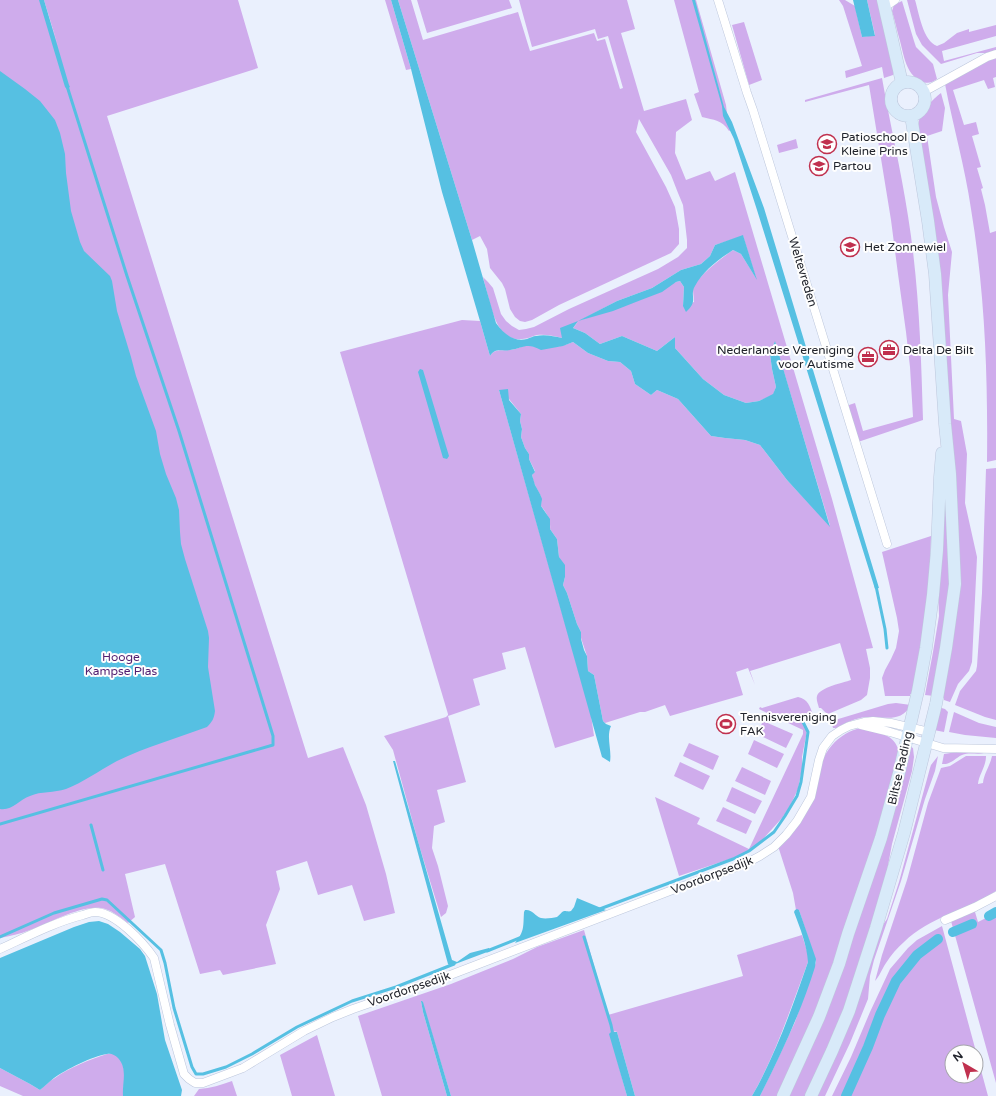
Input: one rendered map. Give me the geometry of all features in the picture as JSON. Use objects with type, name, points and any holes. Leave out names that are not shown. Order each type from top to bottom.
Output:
[{"type":"main road","points":[[884,4],[902,83]]},
{"type":"main road","points":[[907,82],[918,85],[922,90],[925,102],[922,109],[917,113],[911,116],[904,116],[894,109],[891,103],[891,97],[892,91],[896,86],[907,82]]},
{"type":"main road","name":"Biltse Rading","points":[[811,1096],[832,1051],[862,974],[904,833],[936,704],[955,584],[951,490],[935,274],[911,116]]},
{"type":"main road","name":"Biltse Rading","points":[[783,1096],[819,1017],[839,964],[890,810],[922,670],[933,595],[937,550],[940,477],[945,424]]},
{"type":"street","name":"Weltevreden","points":[[718,0],[887,544]]},
{"type":"street","points":[[884,4],[895,0]]},
{"type":"street","points":[[922,90],[929,89],[987,57],[996,54]]},
{"type":"street","name":"Voordorpsedijk","points":[[0,949],[70,918],[94,912],[104,914],[118,922],[136,936],[154,958],[170,1025],[184,1074],[195,1083],[203,1083],[243,1068],[304,1031],[333,1017],[445,977],[745,864],[760,856],[786,835],[797,822],[811,797],[823,748],[832,736],[849,726],[873,721],[892,723],[908,732],[928,738],[943,748],[996,749]]},
{"type":"street","points":[[945,920],[996,896]]},
{"type":"green space","points":[[0,0],[43,0],[58,46],[44,0],[238,0],[258,68],[107,116],[308,758],[343,747],[366,805],[386,874],[395,913],[364,921],[352,885],[318,895],[307,861],[276,871],[280,889],[266,925],[276,964],[223,975],[220,970],[200,974],[165,864],[125,874],[135,917],[128,923],[108,910],[101,908],[84,909],[65,915],[22,933],[0,938]]},
{"type":"green space","points":[[385,0],[391,0],[411,69],[406,70]]},
{"type":"green space","points":[[398,0],[411,0],[423,40],[518,12],[530,51],[594,33],[597,41],[605,39],[620,89],[623,88],[608,36],[598,39],[595,29],[532,47],[519,0],[627,0],[635,29],[621,33],[644,111],[686,99],[692,120],[676,132],[675,153],[686,180],[710,171],[715,181],[735,172],[832,499],[873,648],[866,649],[870,668],[867,695],[861,700],[828,714],[819,708],[817,696],[819,693],[822,690],[851,680],[840,643],[750,671],[755,685],[748,668],[736,672],[743,695],[670,716],[665,705],[605,723],[603,721],[594,675],[588,671],[587,656],[581,638],[581,632],[563,585],[565,577],[559,557],[557,539],[550,529],[548,517],[541,506],[541,496],[534,483],[532,475],[535,471],[521,437],[521,414],[509,399],[499,390],[591,715],[594,736],[555,748],[525,647],[502,653],[506,669],[473,679],[480,705],[448,716],[466,782],[437,790],[445,822],[434,826],[432,848],[448,906],[446,913],[441,917],[419,845],[393,750],[384,736],[446,717],[448,714],[340,352],[462,320],[480,321],[490,356],[498,350],[512,350],[527,345],[535,347],[550,347],[573,342],[588,353],[608,361],[620,362],[631,371],[635,384],[651,395],[657,390],[678,399],[711,436],[745,440],[760,445],[787,480],[830,526],[775,342],[770,354],[776,387],[773,395],[759,401],[746,403],[724,395],[703,379],[675,348],[675,337],[657,351],[622,336],[600,344],[585,333],[573,328],[578,322],[562,338],[550,335],[535,335],[526,339],[515,339],[509,337],[497,323],[483,277],[493,288],[501,314],[506,321],[519,330],[534,327],[569,309],[658,269],[678,257],[687,248],[683,205],[671,175],[639,119],[636,132],[666,187],[675,207],[679,229],[679,244],[671,253],[525,322],[520,321],[515,317],[510,309],[505,289],[490,268],[487,249],[480,236],[472,240]],"holes":[[[743,236],[756,278],[741,254],[733,250],[710,268],[695,284],[693,289],[694,302],[683,306],[684,287],[680,281],[581,320],[617,301],[652,288],[681,270],[701,264],[710,256],[715,245]]]},
{"type":"green space","points":[[417,0],[509,0],[512,8],[427,33]]},
{"type":"green space","points":[[674,0],[696,0],[726,105],[727,114],[733,129],[729,131],[721,123],[702,117],[694,94],[699,92]]},
{"type":"green space","points":[[839,0],[845,0],[855,6],[862,37],[875,35],[867,0],[878,0],[894,70],[893,75],[884,78],[882,67],[846,78],[845,71],[862,66],[843,6]]},
{"type":"green space","points":[[907,0],[915,0],[925,33],[928,39],[937,46],[944,43],[957,33],[969,29],[969,32],[996,25],[996,36],[942,51],[944,61],[996,47],[996,50],[986,53],[977,53],[941,64],[922,45],[916,34]]},
{"type":"green space","points":[[902,1],[916,47],[933,64],[937,79],[931,82],[923,82],[915,78],[906,64],[892,11],[894,5]]},
{"type":"green space","points":[[744,22],[762,80],[749,85],[732,25]]},
{"type":"green space","points":[[996,57],[996,77],[993,78],[995,87],[988,89],[984,80],[953,90],[964,125],[976,122],[979,134],[972,136],[981,167],[977,168],[983,188],[981,189],[990,233],[996,231],[996,460],[987,462],[985,335],[980,272],[968,193],[945,84],[970,68]]},
{"type":"green space","points":[[882,78],[908,216],[915,267],[919,318],[923,420],[858,442],[846,406],[855,403],[863,431],[913,417],[910,367],[891,220],[869,85],[805,102],[805,100]]},
{"type":"green space","points":[[941,93],[945,108],[942,131],[927,136],[936,197],[952,252],[948,295],[954,419],[961,421],[967,454],[965,503],[977,557],[972,662],[969,671],[958,684],[950,702],[940,697],[957,607],[919,137],[920,117],[931,102]]},
{"type":"green space","points":[[796,139],[798,148],[779,153],[777,145]]},
{"type":"green space","points":[[996,468],[996,720],[955,705],[960,691],[976,671],[977,666],[982,593],[986,469]]},
{"type":"green space","points":[[943,476],[952,582],[934,696],[925,695],[939,616],[938,586]]},
{"type":"green space","points":[[931,536],[929,601],[913,694],[910,694],[910,696],[885,696],[882,678],[896,648],[899,631],[882,552]]},
{"type":"green space","points":[[798,697],[806,701],[810,706],[813,715],[802,719],[807,731],[802,757],[802,769],[798,789],[783,817],[751,850],[739,856],[679,876],[655,797],[700,818],[697,824],[749,849],[803,734],[803,730],[759,709],[760,707],[762,708]]},
{"type":"green space","points":[[896,703],[911,705],[907,711],[897,717],[866,717],[851,721],[837,728],[833,728],[832,724],[835,720]]},
{"type":"green space","points":[[938,707],[945,709],[948,712],[944,732],[934,730]]},
{"type":"green space","points":[[954,712],[979,723],[996,727],[996,738],[949,732]]},
{"type":"green space","points":[[763,721],[793,734],[786,748],[757,734]]},
{"type":"green space","points":[[860,728],[878,732],[889,737],[897,746],[899,752],[885,813],[828,979],[799,1051],[777,1096],[760,1096],[795,1022],[816,962],[799,910],[796,910],[793,893],[778,846],[802,819],[820,765],[827,753],[835,742],[846,734]]},
{"type":"green space","points":[[754,740],[784,754],[777,768],[748,754]]},
{"type":"green space","points":[[689,743],[719,756],[713,770],[683,756]]},
{"type":"green space","points":[[911,747],[913,748],[914,757],[912,771],[892,844],[884,887],[860,969],[807,1096],[789,1096],[826,1012]]},
{"type":"green space","points":[[957,752],[984,753],[965,754],[950,762],[942,764],[944,754]]},
{"type":"green space","points":[[938,756],[935,771],[925,799],[901,881],[874,960],[870,976],[868,999],[850,1043],[825,1096],[815,1096],[878,932],[887,919],[899,882],[930,768]]},
{"type":"green space","points":[[966,756],[986,756],[985,764],[978,784],[983,783],[992,756],[996,756],[996,891],[985,898],[936,920],[914,933],[892,954],[875,981],[907,880],[928,803],[941,768],[950,766]]},
{"type":"green space","points":[[680,762],[710,776],[703,790],[674,776]]},
{"type":"green space","points":[[742,767],[771,781],[765,795],[735,781]]},
{"type":"green space","points":[[732,787],[762,801],[755,814],[726,801]]},
{"type":"green space","points":[[723,807],[752,821],[746,834],[716,821]]},
{"type":"green space","points":[[975,912],[978,922],[996,913],[996,1083],[951,921]]},
{"type":"green space","points":[[942,926],[974,1044],[944,1044],[944,1084],[984,1084],[984,1081],[988,1096],[832,1096],[890,969],[917,940]]},
{"type":"green space","points":[[584,930],[608,1015],[743,976],[737,955],[802,935],[808,954],[808,962],[776,1047],[752,1096],[635,1096],[617,1032],[612,1032],[610,1034],[627,1096],[451,1096],[421,1001],[447,1096],[382,1096],[358,1016],[451,984],[513,959],[537,947]]},
{"type":"green space","points":[[317,1035],[335,1096],[292,1096],[280,1055]]},
{"type":"green space","points":[[107,1054],[114,1054],[120,1058],[123,1065],[125,1080],[123,1096],[23,1096],[0,1086],[0,1068],[40,1090],[67,1070]]},
{"type":"green space","points":[[232,1081],[237,1096],[194,1096],[199,1089]]},
{"type":"water","points":[[39,0],[44,0],[70,87],[67,89],[65,87]]},
{"type":"water","points":[[391,0],[398,0],[496,323],[499,327],[509,336],[522,340],[542,335],[562,338],[560,328],[578,321],[573,328],[585,333],[600,344],[622,336],[657,351],[675,337],[675,348],[703,379],[724,395],[746,403],[759,401],[773,394],[776,387],[770,354],[775,341],[830,527],[787,480],[760,445],[745,440],[711,436],[678,399],[657,390],[651,395],[635,384],[631,371],[620,362],[608,361],[588,353],[573,342],[563,346],[541,350],[532,346],[525,346],[510,350],[497,351],[492,353],[490,356],[442,192],[411,69]]},
{"type":"water","points":[[692,0],[695,0],[724,107],[732,122],[764,208],[879,588],[875,589],[757,210],[734,139],[723,116],[722,106]]},
{"type":"water","points":[[853,0],[867,0],[875,36],[862,37]]},
{"type":"water","name":"Hooge Kampse Plas","points":[[0,71],[40,101],[55,120],[65,154],[71,211],[80,242],[84,251],[110,276],[112,281],[117,311],[136,376],[156,431],[160,454],[166,474],[176,498],[179,510],[181,544],[208,631],[208,667],[215,711],[210,724],[207,727],[128,756],[66,789],[34,794],[12,807],[4,809],[0,809]]},
{"type":"water","points":[[743,235],[757,280],[741,254],[733,250],[722,257],[702,275],[693,290],[692,305],[686,312],[683,306],[684,287],[680,281],[676,282],[662,292],[613,311],[578,321],[617,301],[652,288],[681,270],[701,264],[710,256],[715,245]]},
{"type":"water","points":[[420,369],[423,370],[449,456],[447,459],[443,458],[418,372]]},
{"type":"water","points":[[508,389],[509,400],[521,414],[521,437],[535,472],[532,475],[542,499],[541,506],[550,519],[550,529],[557,539],[559,557],[565,565],[563,585],[581,632],[581,639],[587,656],[588,671],[594,675],[603,721],[611,726],[609,735],[610,762],[602,757],[499,390]]},
{"type":"water","points":[[393,761],[395,761],[452,960],[457,962],[470,953],[489,948],[490,951],[450,966],[448,964]]},
{"type":"water","points":[[577,898],[606,910],[515,943],[522,932],[525,910],[530,911],[541,918],[557,917],[564,911],[571,911]]},
{"type":"water","points":[[797,909],[799,910],[816,959],[815,967],[797,1017],[768,1080],[760,1096],[752,1096],[769,1064],[790,1014],[808,962],[805,943],[794,912]]},
{"type":"water","points":[[99,921],[108,924],[120,932],[140,949],[145,956],[157,994],[165,1040],[182,1090],[181,1096],[123,1096],[123,1067],[118,1058],[110,1054],[94,1057],[72,1067],[54,1078],[40,1090],[0,1068],[0,958],[74,927],[89,922]]},
{"type":"water","points":[[422,1001],[451,1096],[447,1096],[423,1012]]},
{"type":"water","points":[[611,1032],[617,1032],[635,1096],[627,1096],[609,1034]]},
{"type":"waterway","points":[[0,824],[273,745],[273,736],[179,431],[127,276],[67,86]]},
{"type":"waterway","points":[[876,586],[885,629],[887,648]]},
{"type":"waterway","points":[[597,910],[733,859],[749,851],[774,832],[797,796],[801,782],[808,732],[802,720]]},
{"type":"waterway","points":[[91,825],[103,870]]},
{"type":"waterway","points":[[0,937],[54,913],[102,899],[107,900],[161,950],[174,1008],[192,1067],[196,1074],[203,1074],[226,1067],[252,1054],[297,1027],[352,1001],[396,987],[454,964]]},
{"type":"waterway","points":[[989,916],[996,912]]},
{"type":"waterway","points":[[953,932],[972,924]]},
{"type":"waterway","points":[[487,951],[522,937]]},
{"type":"waterway","points":[[584,937],[613,1035]]},
{"type":"waterway","points":[[846,1096],[896,981],[917,955],[938,939]]},
{"type":"place","name":"Patioschool De Kleine Prins","points":[[827,144]]},
{"type":"place","name":"Partou","points":[[819,166]]},
{"type":"place","name":"Het Zonnewiel","points":[[850,247]]},
{"type":"place","name":"Delta De Bilt","points":[[889,350]]},
{"type":"place","name":"Nederlandse Vereniging voor Autisme","points":[[868,357]]},
{"type":"place","name":"Tennisvereniging FAK","points":[[726,724]]}]
